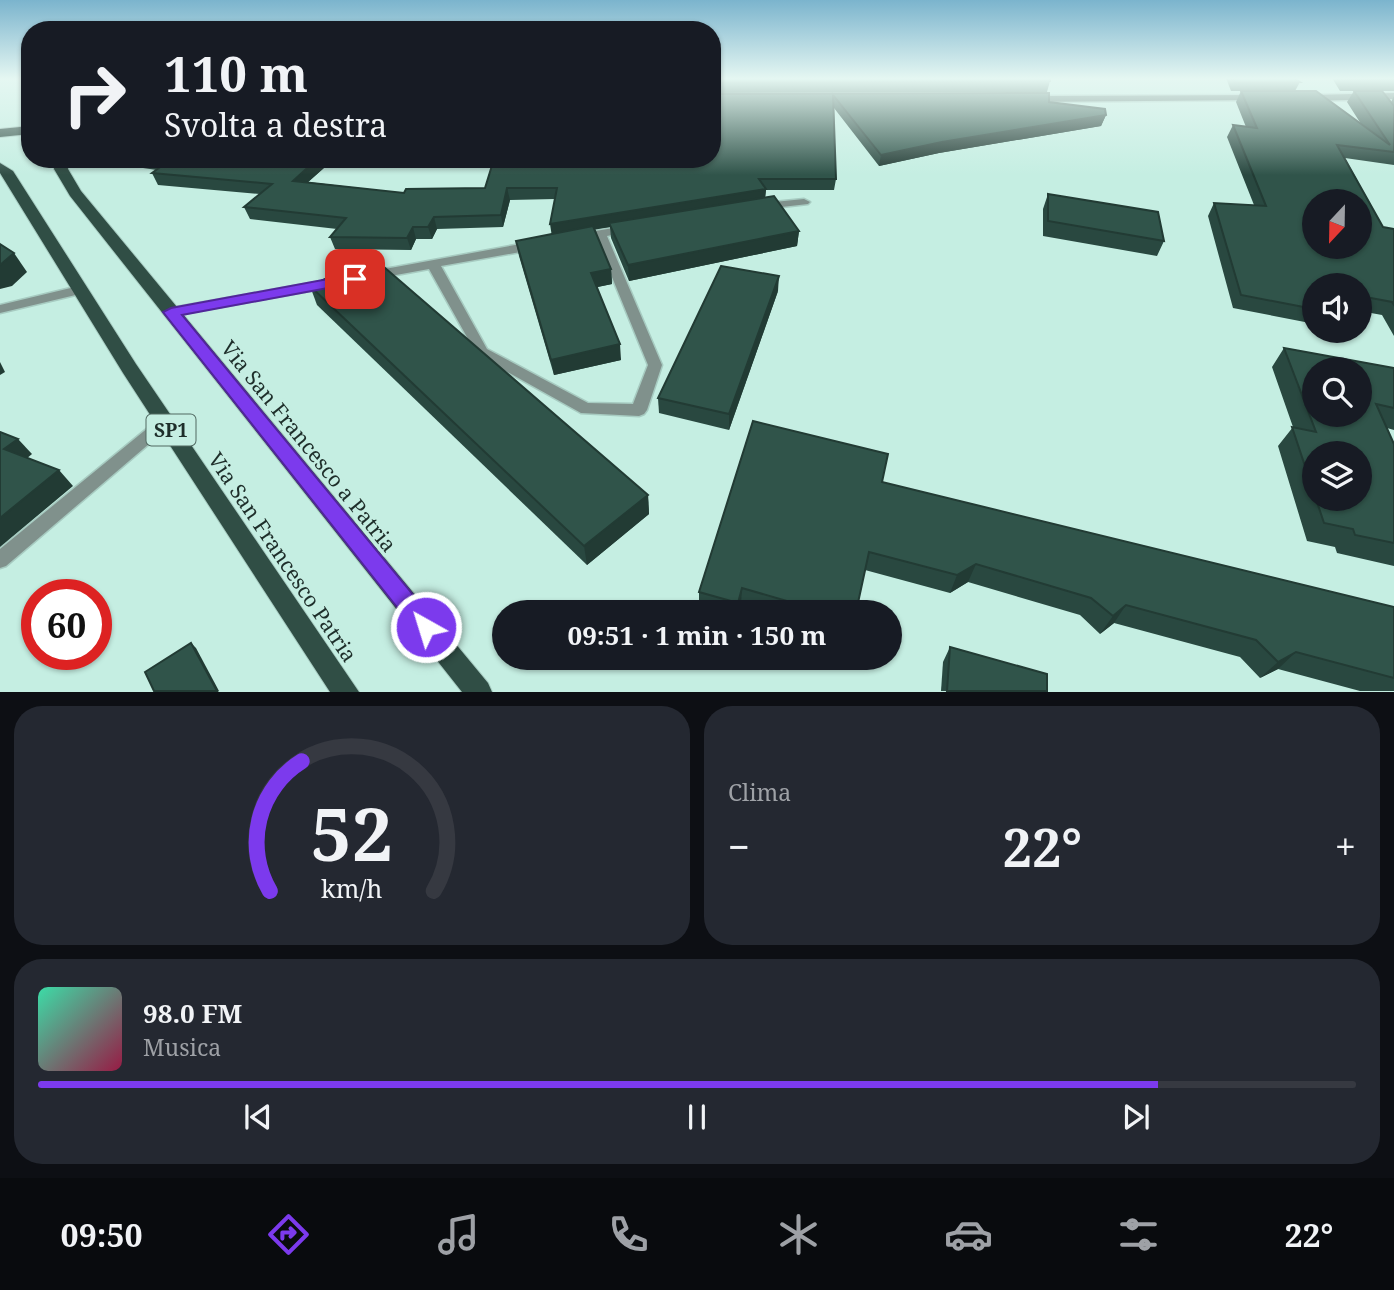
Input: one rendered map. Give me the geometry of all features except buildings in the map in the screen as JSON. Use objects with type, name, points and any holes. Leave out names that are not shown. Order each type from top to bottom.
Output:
[{"type":"main road","points":[[0,133],[21,131]]},
{"type":"main road","name":"Via San Francesco Patria","points":[[0,167],[6,170],[79,290],[165,422],[346,691]]},
{"type":"main road","name":"Via San Francesco a Patria","points":[[61,168],[75,193],[479,691]]},
{"type":"street","points":[[749,208],[804,202]]},
{"type":"street","points":[[171,312],[641,226]]},
{"type":"street","points":[[433,264],[482,352],[586,409],[639,410],[655,365],[600,234]]},
{"type":"street","points":[[0,309],[79,290]]},
{"type":"street","points":[[0,561],[165,422]]},
{"type":"route","points":[[355,279],[171,312],[426,627]]}]
